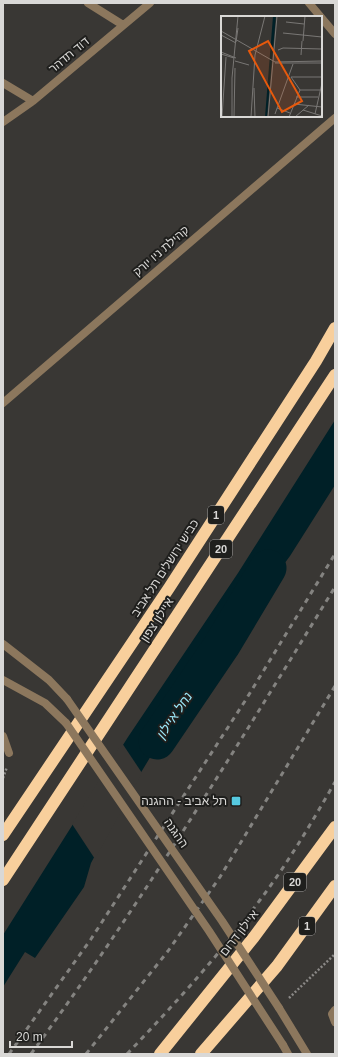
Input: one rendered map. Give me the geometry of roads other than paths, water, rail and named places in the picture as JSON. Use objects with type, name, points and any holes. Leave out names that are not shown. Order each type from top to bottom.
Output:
[{"type":"highway","name":"כביש ירושלים תל אביב","points":[[3,835],[186,561],[316,361],[335,328]]},
{"type":"highway","name":"איילון צפון","points":[[3,880],[335,375]]},
{"type":"highway","name":"איילון דרום","points":[[160,1054],[254,937],[335,827]]},
{"type":"highway","name":"1","points":[[201,1054],[278,966],[335,886]]},
{"type":"street","points":[[88,3],[123,25]]},
{"type":"street","name":"דוד תדהר","points":[[3,122],[33,101],[150,3]]},
{"type":"street","points":[[309,3],[320,16]]},
{"type":"street","points":[[322,18],[335,34]]},
{"type":"street","points":[[3,84],[33,101]]},
{"type":"street","name":"קהילת ניו יורק","points":[[3,403],[335,118]]},
{"type":"street","name":"ההגנה","points":[[3,644],[49,680],[67,699],[222,921],[307,1054]]},
{"type":"street","points":[[3,680],[45,703],[66,723],[208,931],[288,1054]]},
{"type":"street","points":[[3,736],[9,753]]},
{"type":"street","points":[[335,1010],[332,1014],[335,1022]]},
{"type":"water","points":[[335,420],[335,485],[290,556],[247,614],[239,610],[128,794],[91,863],[84,887],[35,958],[25,952],[3,987],[3,935],[128,737],[238,573]]},
{"type":"waterway","name":"נחל איילון","points":[[157,741],[222,645],[268,568]]},
{"type":"railway","points":[[9,1054],[91,939],[245,701],[335,554]]},
{"type":"railway","points":[[31,1054],[111,940],[188,824],[335,587]]},
{"type":"railway","points":[[86,1054],[168,951],[220,877],[335,686]]},
{"type":"railway","points":[[127,1054],[196,979],[245,920],[290,857],[335,782]]},
{"type":"place","name":"תל אביב - ההגנה","points":[[236,801]]}]
